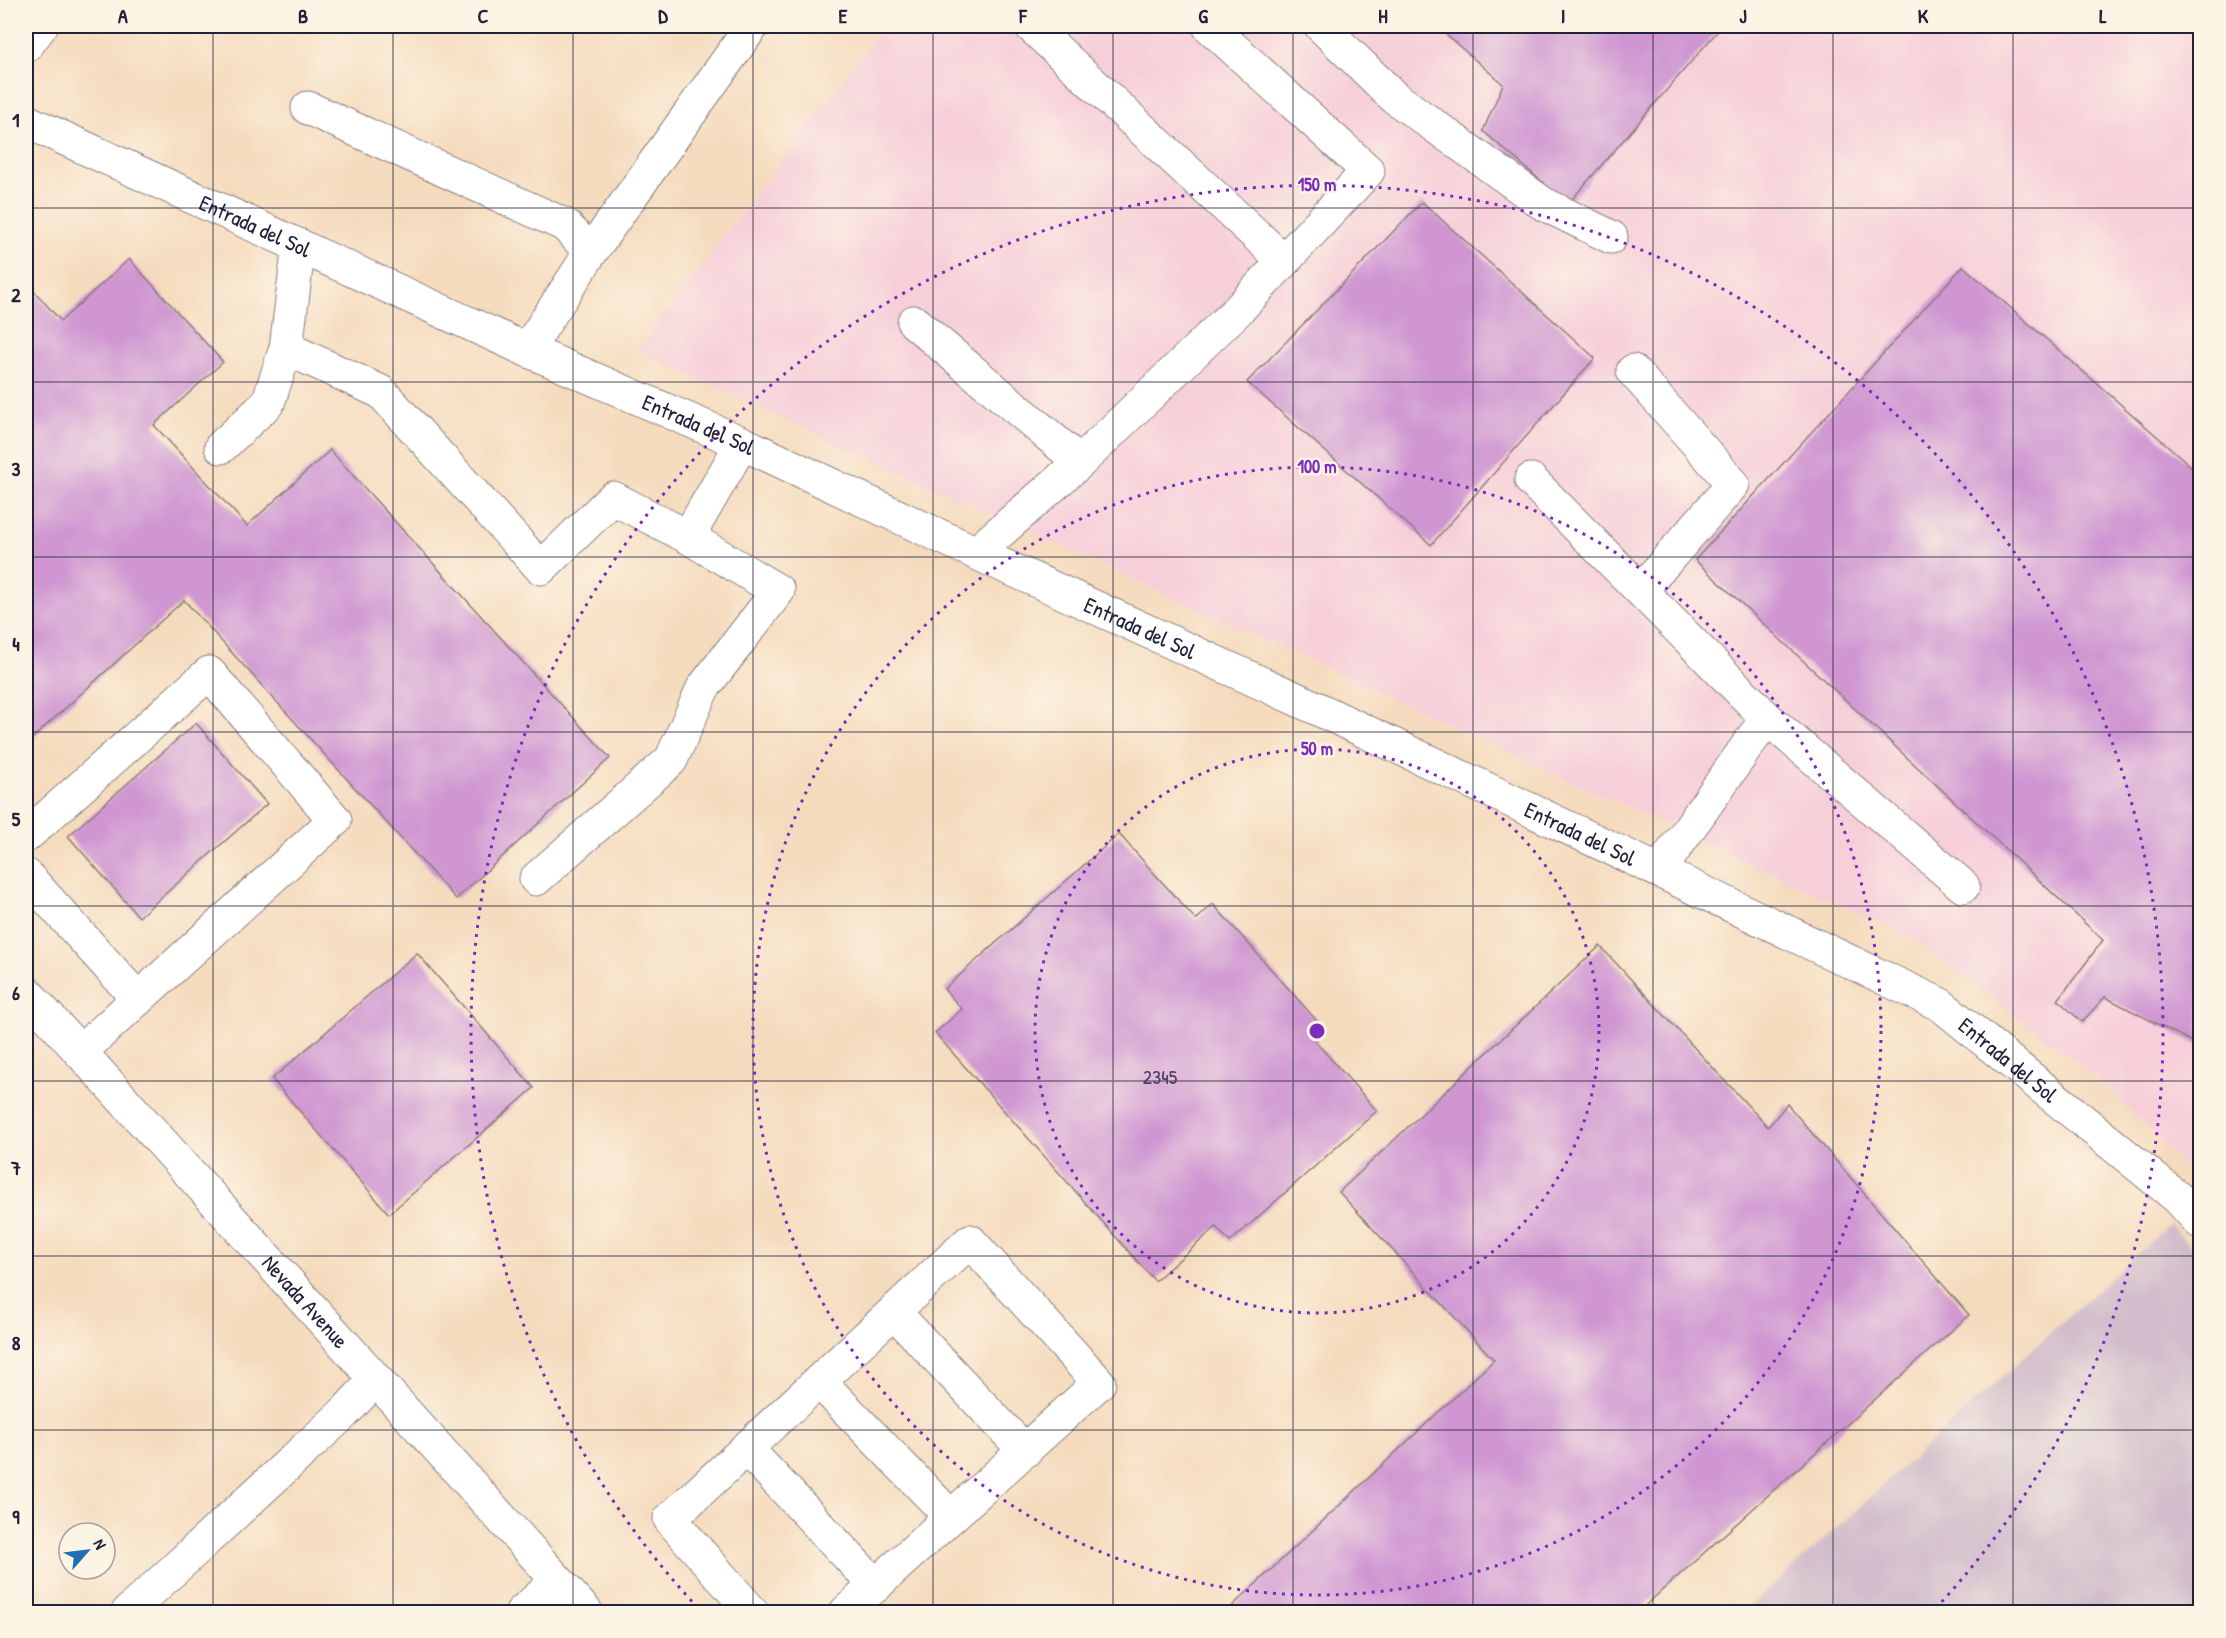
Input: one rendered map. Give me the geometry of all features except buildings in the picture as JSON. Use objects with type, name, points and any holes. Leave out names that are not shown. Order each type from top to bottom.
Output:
[{"type":"street","points":[[26,46],[41,26]]},
{"type":"street","points":[[527,350],[591,252],[752,26]]},
{"type":"street","points":[[1031,26],[1284,261]]},
{"type":"street","points":[[976,553],[1080,462],[1239,309],[1368,171],[1209,26]]},
{"type":"street","points":[[1321,26],[1394,97],[1542,202],[1611,237]]},
{"type":"street","points":[[308,108],[565,225],[591,252]]},
{"type":"street","name":"Entrada del Sol","points":[[26,121],[527,350],[742,443],[1326,713],[1941,1005],[2178,1198],[2200,1222]]},
{"type":"street","points":[[221,447],[268,403],[286,348],[299,245]]},
{"type":"street","points":[[914,322],[1080,462]]},
{"type":"street","points":[[286,348],[381,392],[542,568],[613,498],[688,537],[778,591],[703,688],[671,760],[536,879]]},
{"type":"street","points":[[1633,371],[1733,484],[1641,590]]},
{"type":"street","points":[[688,537],[742,443]]},
{"type":"street","points":[[1531,480],[1767,718],[1963,886]]},
{"type":"street","points":[[26,836],[209,673],[335,820],[80,1052]]},
{"type":"street","points":[[1659,871],[1767,718]]},
{"type":"street","points":[[26,875],[138,999]]},
{"type":"street","name":"Nevada Avenue","points":[[29,1002],[80,1052],[586,1612]]},
{"type":"street","points":[[752,1612],[670,1519],[970,1241],[1100,1383],[846,1612]]},
{"type":"street","points":[[894,1312],[1025,1450]]},
{"type":"street","points":[[128,1612],[335,1421],[375,1380]]},
{"type":"street","points":[[819,1381],[951,1517]]},
{"type":"street","points":[[746,1448],[876,1586]]},
{"type":"street","points":[[522,1612],[557,1581]]},
{"type":"shaded area","points":[[884,26],[2200,26],[2200,1182],[2100,1080],[1912,938],[637,351]]},
{"type":"shaded area","points":[[2170,1224],[2200,1256],[2200,1612],[1744,1612]]}]
